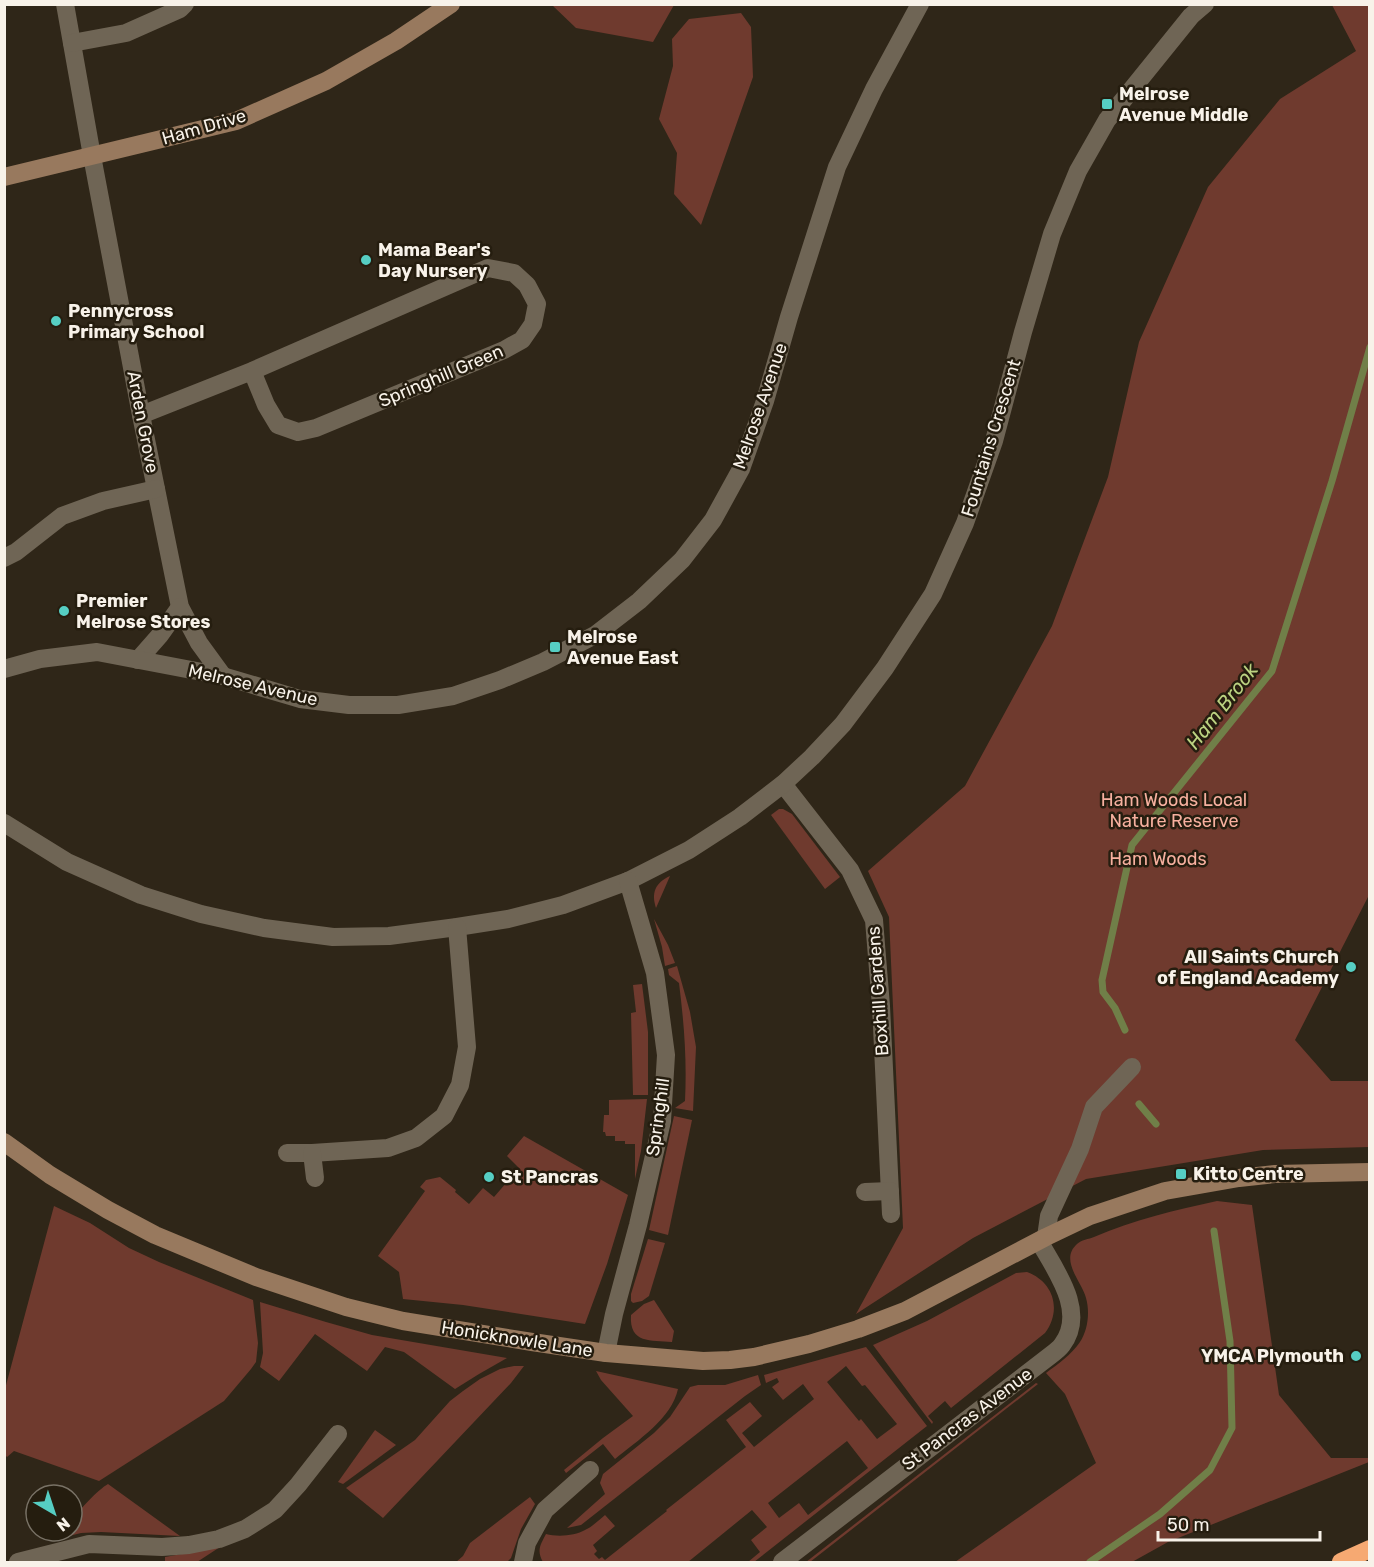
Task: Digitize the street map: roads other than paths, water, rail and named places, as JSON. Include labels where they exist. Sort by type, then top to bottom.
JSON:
[{"type":"highway","points":[[1341,1563],[1370,1549]]},
{"type":"street","name":"Arden Grove","points":[[65,4],[141,414],[180,607],[199,643],[223,676]]},
{"type":"street","points":[[72,43],[126,33],[180,9],[184,4]]},
{"type":"street","name":"Ham Drive","points":[[4,177],[236,121],[326,81],[396,40],[451,4]]},
{"type":"street","name":"Melrose Avenue","points":[[4,669],[40,659],[97,652],[223,676],[300,699],[349,705],[398,705],[453,696],[500,680],[535,666],[595,635],[639,601],[682,560],[712,520],[741,469],[765,401],[837,167],[874,89],[920,4]]},
{"type":"street","name":"Fountains Crescent","points":[[4,823],[67,862],[141,895],[201,914],[264,928],[333,937],[389,936],[457,927],[508,919],[563,905],[628,881],[689,850],[740,817],[783,784],[843,724],[885,668],[933,594],[965,523],[994,441],[1052,234],[1078,171],[1107,120],[1191,16],[1205,4]]},
{"type":"street","name":"Springhill Green","points":[[141,414],[252,371],[488,268],[514,273],[527,285],[537,304],[533,324],[522,340],[504,350],[316,428],[298,432],[278,425],[266,405],[252,371]]},
{"type":"street","points":[[4,558],[16,552],[62,516],[103,501],[156,489]]},
{"type":"street","points":[[138,660],[180,607]]},
{"type":"street","name":"Boxhill Gardens","points":[[783,784],[850,870],[874,920],[881,1006],[891,1214]]},
{"type":"street","name":"Springhill","points":[[606,1353],[662,1122],[666,1055],[655,973],[628,881]]},
{"type":"street","points":[[287,1153],[312,1154],[388,1148],[416,1138],[444,1116],[460,1085],[467,1047],[457,927]]},
{"type":"street","points":[[1043,1239],[1049,1216],[1080,1149],[1094,1107],[1132,1067]]},
{"type":"street","name":"Honicknowle Lane","points":[[4,1142],[50,1175],[108,1210],[174,1244],[256,1277],[346,1307],[403,1321],[606,1353],[703,1361],[754,1357],[858,1329],[905,1311],[1090,1216],[1165,1191],[1275,1174],[1370,1172]]},
{"type":"street","points":[[312,1154],[315,1178]]},
{"type":"street","points":[[865,1192],[890,1191]]},
{"type":"street","name":"St Pancras Avenue","points":[[782,1563],[1051,1355],[1062,1344],[1070,1330],[1072,1306],[1043,1239]]},
{"type":"street","points":[[18,1563],[89,1544],[162,1547],[189,1545],[219,1539],[245,1529],[274,1510],[298,1485],[338,1434]]},
{"type":"street","points":[[523,1563],[527,1543],[545,1510],[590,1470]]},
{"type":"waterway","name":"Ham Brook","points":[[1125,1030],[1115,1008],[1103,992],[1102,980],[1132,845],[1272,671],[1332,481],[1370,347]]},
{"type":"waterway","points":[[1139,1104],[1156,1124]]},
{"type":"waterway","name":"Ham Brook","points":[[1090,1562],[1160,1514],[1210,1470],[1232,1428],[1230,1341],[1214,1231]]},
{"type":"place","name":"Melrose Avenue Middle","points":[[1107,104]]},
{"type":"place","name":"Mama Bear's Day Nursery","points":[[366,260]]},
{"type":"place","name":"Pennycross Primary School","points":[[56,321]]},
{"type":"place","name":"Premier Melrose Stores","points":[[64,611]]},
{"type":"place","name":"Melrose Avenue East","points":[[555,647]]},
{"type":"place","name":"All Saints Church of England Academy","points":[[1351,967]]},
{"type":"place","name":"Kitto Centre","points":[[1181,1174]]},
{"type":"place","name":"St Pancras","points":[[489,1177]]},
{"type":"place","name":"YMCA Plymouth","points":[[1356,1356]]},
{"type":"park label","name":"Ham Woods Local Nature Reserve","points":[[1174,810]]},
{"type":"park label","name":"Ham Woods","points":[[1158,859]]}]
